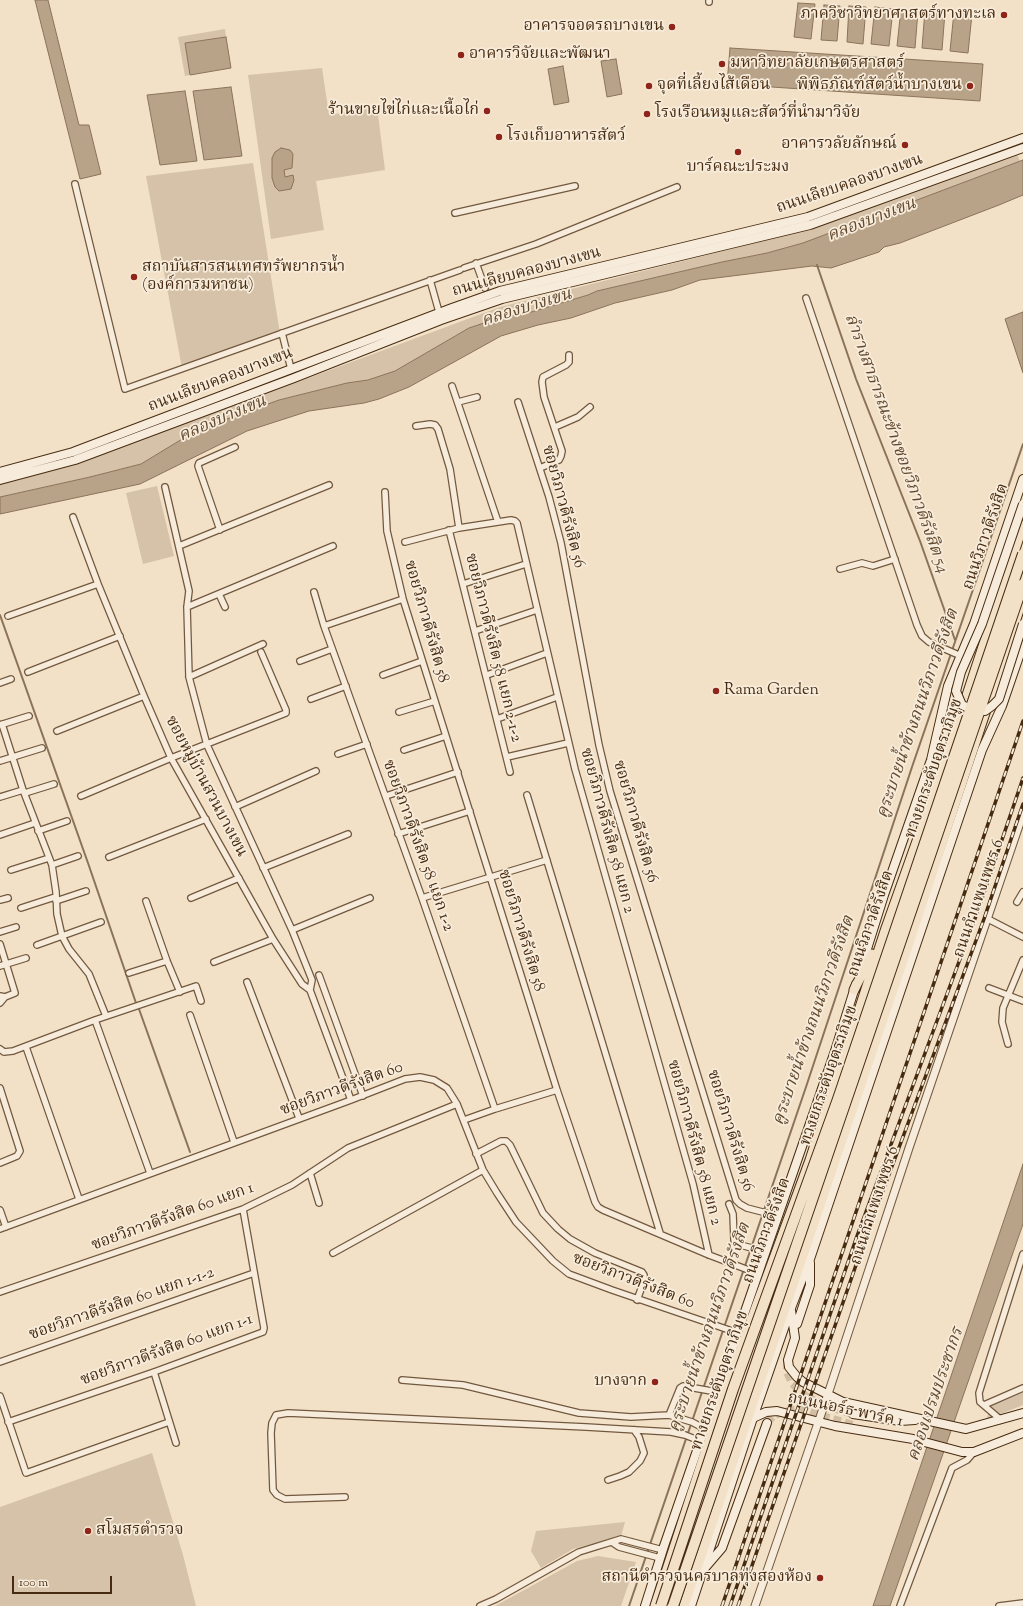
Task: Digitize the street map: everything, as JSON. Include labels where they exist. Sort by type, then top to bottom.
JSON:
[{"type":"highway","name":"ถนนวิภาวดีรังสิต","points":[[655,1606],[726,1389],[810,1160],[886,928],[944,765],[1023,525]]},
{"type":"highway","name":"ทางยกระดับอุตราภิมุข","points":[[662,1606],[733,1390],[838,1099],[1023,554]]},
{"type":"highway","name":"ทางยกระดับอุตราภิมุข","points":[[673,1606],[1023,584]]},
{"type":"highway","points":[[689,1605],[702,1558],[1023,599]]},
{"type":"highway","points":[[854,990],[886,928]]},
{"type":"highway","points":[[897,997],[911,937]]},
{"type":"main road","name":"ถนนเลียบคลองบางเขน","points":[[0,480],[439,312],[500,291],[808,217],[1023,138]]},
{"type":"main road","name":"ถนนเลียบคลองบางเขน","points":[[0,472],[75,460],[294,378],[441,320],[502,299],[810,225],[1023,148]]},
{"type":"main road","points":[[291,369],[294,378]]},
{"type":"main road","name":"ถนนวิภาวดีรังสิต","points":[[645,1606],[661,1554],[835,1051],[884,895],[931,760],[954,653],[974,624],[1023,479]]},
{"type":"main road","points":[[1023,504],[982,624],[961,672],[956,691],[962,705],[973,710],[985,711],[998,699],[1023,624]]},
{"type":"main road","points":[[689,1605],[703,1572],[753,1418],[791,1308],[810,1259],[897,997],[982,750],[1002,706],[1023,645]]},
{"type":"main road","points":[[797,1324],[810,1285],[810,1259]]},
{"type":"main road","name":"ถนนนอร์ธ พาร์ค 1","points":[[791,1308],[795,1338],[788,1360],[789,1367],[803,1382],[850,1405],[966,1429],[1021,1415]]},
{"type":"main road","name":"ถนนนอร์ธ พาร์ค 1","points":[[753,1418],[771,1410],[818,1422],[913,1439],[962,1452],[974,1452],[1023,1433]]},
{"type":"main road","points":[[853,1414],[900,1421],[920,1419]]},
{"type":"main road","points":[[703,1572],[722,1548],[767,1423]]},
{"type":"main road","points":[[853,1425],[913,1439]]},
{"type":"street","points":[[75,184],[125,389],[476,263],[536,244],[677,187]]},
{"type":"street","points":[[455,213],[575,186]]},
{"type":"street","points":[[476,263],[485,288]]},
{"type":"street","points":[[430,280],[439,312]]},
{"type":"street","points":[[806,298],[922,636],[929,642],[954,653]]},
{"type":"street","points":[[282,333],[291,369]]},
{"type":"street","points":[[540,468],[554,463],[561,456],[562,451],[544,397],[542,382],[543,377],[566,365],[569,362],[569,355]]},
{"type":"street","points":[[452,386],[498,522]]},
{"type":"street","points":[[458,402],[477,396]]},
{"type":"street","name":"ซอยวิภาวดีรังสิต 56","points":[[518,402],[540,468],[561,543],[599,745],[616,810],[736,1200],[747,1208],[778,1216]]},
{"type":"street","points":[[555,427],[578,417],[590,407]]},
{"type":"street","points":[[416,426],[430,424],[435,425],[438,429],[450,469],[459,528]]},
{"type":"street","points":[[220,530],[198,466],[200,463],[235,447]]},
{"type":"street","points":[[179,546],[329,485]]},
{"type":"street","name":"ซอยหมู่บ้านสวนบางเขน","points":[[165,487],[189,590],[187,607],[189,677],[208,744],[292,930],[312,980],[310,990],[351,1100]]},
{"type":"street","name":"ซอยวิภาวดีรังสิต 58","points":[[385,492],[387,530],[403,599],[557,1090],[592,1196],[598,1207],[709,1255],[759,1274]]},
{"type":"street","name":"ซอยหมู่บ้านสวนบางเขน","points":[[73,517],[98,584],[171,758],[273,939],[302,984],[310,990]]},
{"type":"street","name":"ซอยวิภาวดีรังสิต 58 แยก 2","points":[[405,542],[459,528],[511,520],[517,523],[568,743],[592,833],[692,1184],[709,1255]]},
{"type":"street","name":"ซอยวิภาวดีรังสิต 58 แยก 2-1-2","points":[[449,530],[487,675],[510,772]]},
{"type":"street","points":[[187,607],[333,546]]},
{"type":"street","points":[[840,569],[862,563],[872,566],[895,559]]},
{"type":"street","points":[[463,584],[526,564]]},
{"type":"street","points":[[8,616],[98,584]]},
{"type":"street","name":"ซอยวิภาวดีรังสิต 58 แยก 1-2","points":[[314,592],[332,649],[386,796],[495,1109]]},
{"type":"street","points":[[219,594],[225,607]]},
{"type":"street","points":[[324,626],[403,599]]},
{"type":"street","points":[[475,630],[537,610]]},
{"type":"street","points":[[28,672],[120,636]]},
{"type":"street","points":[[189,677],[263,644]]},
{"type":"street","points":[[300,661],[332,649]]},
{"type":"street","points":[[81,796],[171,758],[286,713],[261,652]]},
{"type":"street","points":[[487,675],[547,653]]},
{"type":"street","points":[[383,675],[422,661]]},
{"type":"street","points":[[0,683],[11,679]]},
{"type":"street","points":[[311,699],[346,686]]},
{"type":"street","points":[[57,732],[144,696]]},
{"type":"street","points":[[498,719],[557,697]]},
{"type":"street","points":[[399,712],[435,701]]},
{"type":"street","points":[[29,716],[1,725],[35,823],[52,865],[56,914],[62,936],[69,949],[89,974],[106,1016]]},
{"type":"street","points":[[404,750],[446,736]]},
{"type":"street","points":[[507,757],[568,743]]},
{"type":"street","points":[[338,754],[367,744]]},
{"type":"street","points":[[0,761],[42,748]]},
{"type":"street","points":[[235,806],[316,771]]},
{"type":"street","points":[[386,796],[458,772]]},
{"type":"street","points":[[0,797],[54,784]]},
{"type":"street","points":[[527,795],[660,1233]]},
{"type":"street","points":[[398,834],[470,811]]},
{"type":"street","name":"ถนนกำแพงเพชร 6","points":[[755,1606],[1023,814]]},
{"type":"street","points":[[109,857],[206,819]]},
{"type":"street","points":[[38,831],[67,821]]},
{"type":"street","points":[[0,835],[35,823]]},
{"type":"street","points":[[263,868],[348,834]]},
{"type":"street","points":[[52,865],[78,856]]},
{"type":"street","points":[[11,870],[49,858]]},
{"type":"street","points":[[422,898],[546,860]]},
{"type":"street","points":[[191,898],[240,878]]},
{"type":"street","points":[[21,908],[86,891]]},
{"type":"street","points":[[1017,902],[1023,892]]},
{"type":"street","points":[[0,900],[8,898]]},
{"type":"street","points":[[292,930],[370,898]]},
{"type":"street","points":[[146,901],[180,992]]},
{"type":"street","points":[[988,919],[1022,935]]},
{"type":"street","points":[[37,945],[101,922]]},
{"type":"street","points":[[0,932],[16,927]]},
{"type":"street","points":[[214,962],[273,939]]},
{"type":"street","points":[[0,944],[16,993],[2,996],[0,1003]]},
{"type":"street","points":[[0,966],[26,958]]},
{"type":"street","points":[[129,973],[167,960]]},
{"type":"street","points":[[1008,1044],[1002,1022],[1003,1008],[1023,960]]},
{"type":"street","points":[[319,975],[363,1096]]},
{"type":"street","points":[[247,982],[299,1118]]},
{"type":"street","points":[[0,1049],[4,1052],[26,1047],[106,1016],[196,986],[201,1001]]},
{"type":"street","points":[[990,988],[1023,1001]]},
{"type":"street","points":[[190,1015],[234,1142]]},
{"type":"street","points":[[95,1020],[150,1173]]},
{"type":"street","points":[[26,1047],[79,1199]]},
{"type":"street","name":"ซอยวิภาวดีรังสิต 60","points":[[3,1228],[299,1118],[363,1096],[405,1079],[420,1077],[434,1080],[447,1088],[457,1104],[483,1170],[516,1222],[553,1261],[569,1274],[637,1300],[738,1333]]},
{"type":"street","points":[[0,1088],[20,1151],[17,1156],[0,1162]]},
{"type":"street","points":[[464,1120],[557,1090]]},
{"type":"street","name":"ซอยวิภาวดีรังสิต 60 แยก 1","points":[[0,1292],[242,1209],[292,1185],[348,1148],[457,1104]]},
{"type":"street","points":[[476,1154],[501,1140],[506,1141],[510,1145],[544,1213],[558,1229],[570,1239],[595,1253],[642,1272],[644,1281],[637,1300]]},
{"type":"street","points":[[333,1253],[483,1170]]},
{"type":"street","points":[[310,1173],[319,1203]]},
{"type":"street","points":[[729,1204],[733,1214],[734,1240],[737,1244],[766,1252]]},
{"type":"street","name":"ซอยวิภาวดีรังสิต 60 แยก 1-1","points":[[8,1422],[154,1372],[263,1332],[264,1328],[242,1209]]},
{"type":"street","points":[[0,1210],[3,1228]]},
{"type":"street","points":[[1002,1420],[980,1402],[979,1393],[1023,1254]]},
{"type":"street","name":"ซอยวิภาวดีรังสิต 60 แยก 1-1-2","points":[[0,1362],[254,1273]]},
{"type":"street","points":[[154,1372],[176,1443]]},
{"type":"street","points":[[402,1380],[463,1385],[579,1413],[631,1417],[669,1415],[687,1420],[705,1429]]},
{"type":"street","points":[[669,1415],[680,1388],[685,1386],[717,1392]]},
{"type":"street","points":[[984,1405],[1023,1388]]},
{"type":"street","points":[[0,1396],[26,1473],[169,1422]]},
{"type":"street","points":[[345,1497],[285,1499],[277,1495],[273,1490],[271,1433],[272,1423],[276,1415],[288,1413],[634,1430],[682,1434],[700,1441]]},
{"type":"street","points":[[608,1480],[629,1472],[640,1461],[644,1453],[640,1437],[634,1430]]},
{"type":"street","points":[[900,1606],[952,1468],[967,1460],[974,1452]]},
{"type":"street","points":[[480,1606],[496,1600],[579,1552],[613,1543],[621,1539],[653,1548],[661,1554]]},
{"type":"street","points":[[613,1543],[619,1547],[651,1555],[661,1554]]},
{"type":"street","points":[[999,1606],[1023,1603]]},
{"type":"shaded area","points":[[225,29],[226,37],[186,43],[190,75],[185,76],[178,37]]},
{"type":"shaded area","points":[[322,68],[329,115],[377,107],[385,170],[316,181],[324,230],[271,239],[248,75]]},
{"type":"shaded area","points":[[1016,152],[1020,161],[803,243],[767,253],[597,291],[528,313],[502,317],[469,328],[395,371],[368,380],[347,383],[279,400],[197,430],[141,464],[0,497],[0,483],[76,464],[500,307],[763,241],[826,222]]},
{"type":"shaded area","points":[[253,163],[280,334],[182,368],[146,176]]},
{"type":"shaded area","points":[[157,486],[174,556],[143,564],[126,493]]},
{"type":"shaded area","points":[[1023,1390],[1023,1405],[986,1420],[992,1404]]},
{"type":"shaded area","name":"สโมสรตำรวจ","points":[[152,1453],[183,1555],[196,1606],[0,1606],[0,1507]]},
{"type":"shaded area","points":[[625,1522],[621,1536],[573,1549],[541,1568],[531,1551],[536,1531]]},
{"type":"shaded area","points":[[598,1556],[636,1562],[621,1606],[495,1606],[577,1561]]},
{"type":"water","points":[[35,0],[48,0],[79,125],[89,125],[101,174],[80,179]]},
{"type":"water","points":[[798,3],[815,4],[811,39],[794,37]]},
{"type":"water","points":[[824,5],[840,6],[837,41],[821,40]]},
{"type":"water","points":[[849,6],[866,7],[863,44],[847,42]]},
{"type":"water","points":[[875,7],[893,9],[889,46],[871,44]]},
{"type":"water","points":[[901,9],[918,11],[915,48],[897,46]]},
{"type":"water","points":[[925,10],[945,12],[942,50],[922,48]]},
{"type":"water","points":[[954,12],[972,14],[968,53],[950,51]]},
{"type":"water","points":[[226,37],[231,68],[190,75],[185,43]]},
{"type":"water","points":[[730,48],[983,64],[980,101],[727,84]]},
{"type":"water","points":[[616,59],[622,94],[607,97],[601,61]]},
{"type":"water","points":[[563,66],[569,102],[554,105],[548,69]]},
{"type":"water","points":[[231,87],[242,156],[204,160],[193,91]]},
{"type":"water","points":[[185,91],[197,161],[160,165],[147,95]]},
{"type":"water","points":[[281,148],[290,150],[293,154],[292,168],[284,170],[285,177],[293,175],[294,180],[291,189],[279,191],[275,187],[272,178],[272,158],[275,152]]},
{"type":"water","name":"คลองบางเขน","points":[[1023,160],[1023,195],[900,243],[884,247],[879,252],[831,268],[812,266],[700,280],[672,290],[615,303],[571,318],[538,325],[501,336],[409,387],[379,399],[364,403],[309,411],[247,431],[140,484],[0,514],[0,497],[141,464],[197,430],[279,400],[347,383],[368,380],[395,371],[469,328],[502,317],[528,313],[597,291],[767,253],[803,243]]},
{"type":"water","points":[[1023,312],[1023,373],[1005,319]]},
{"type":"water","points":[[1023,1164],[1023,1224],[890,1606],[873,1606]]},
{"type":"waterway","name":"ลำรางสาธารณะข้างซอยวิภาวดีรังสิต 54","points":[[817,265],[856,379],[920,541],[955,640]]},
{"type":"waterway","name":"คูระบายน้ำข้างถนนวิภาวดีรังสิต","points":[[629,1606],[806,1087],[912,767],[1023,444]]},
{"type":"waterway","points":[[0,615],[136,1003]]},
{"type":"waterway","points":[[139,1009],[190,1152]]},
{"type":"tunnel","points":[[787,1361],[787,1372],[792,1383],[802,1393],[807,1397],[829,1407],[853,1414]]},
{"type":"tunnel","points":[[767,1423],[773,1416],[782,1412],[799,1409],[853,1425]]},
{"type":"railway","points":[[722,1606],[1023,721]]},
{"type":"railway","points":[[730,1606],[857,1236],[976,916],[1023,778]]},
{"type":"railway","points":[[738,1606],[865,1239],[984,919],[1023,804]]},
{"type":"place","name":"ภาควิชาวิทยาศาสตร์ทางทะเล","points":[[1004,15]]},
{"type":"place","name":"อาคารจอดรถบางเขน","points":[[672,27]]},
{"type":"place","name":"อาคารวิจัยและพัฒนา","points":[[461,55]]},
{"type":"place","name":"มหาวิทยาลัยเกษตรศาสตร์","points":[[722,64]]},
{"type":"place","name":"จุดที่เลี้ยงไส้เดือน","points":[[649,86]]},
{"type":"place","name":"พิพิธภัณฑ์สัตว์น้ำบางเขน","points":[[970,86]]},
{"type":"place","name":"ร้านขายไข่ไก่และเนื้อไก่","points":[[487,111]]},
{"type":"place","name":"โรงเรือนหมูและสัตว์ที่นำมาวิจัย","points":[[647,114]]},
{"type":"place","name":"โรงเก็บอาหารสัตว์","points":[[499,137]]},
{"type":"place","name":"อาคารวลัยลักษณ์","points":[[905,145]]},
{"type":"place","name":"บาร์คณะประมง","points":[[738,152]]},
{"type":"place","name":"สถาบันสารสนเทศทรัพยากรน้ำ (องค์การมหาชน)","points":[[134,277]]},
{"type":"place","name":"Rama Garden","points":[[716,691]]},
{"type":"place","name":"บางจาก","points":[[655,1382]]},
{"type":"place","name":"สโมสรตำรวจ","points":[[88,1531]]},
{"type":"place","name":"สถานีตำรวจนครบาลทุ่งสองห้อง","points":[[820,1578]]},
{"type":"water label","name":"คลองเปรมประชากร","points":[[937,1395]]}]
